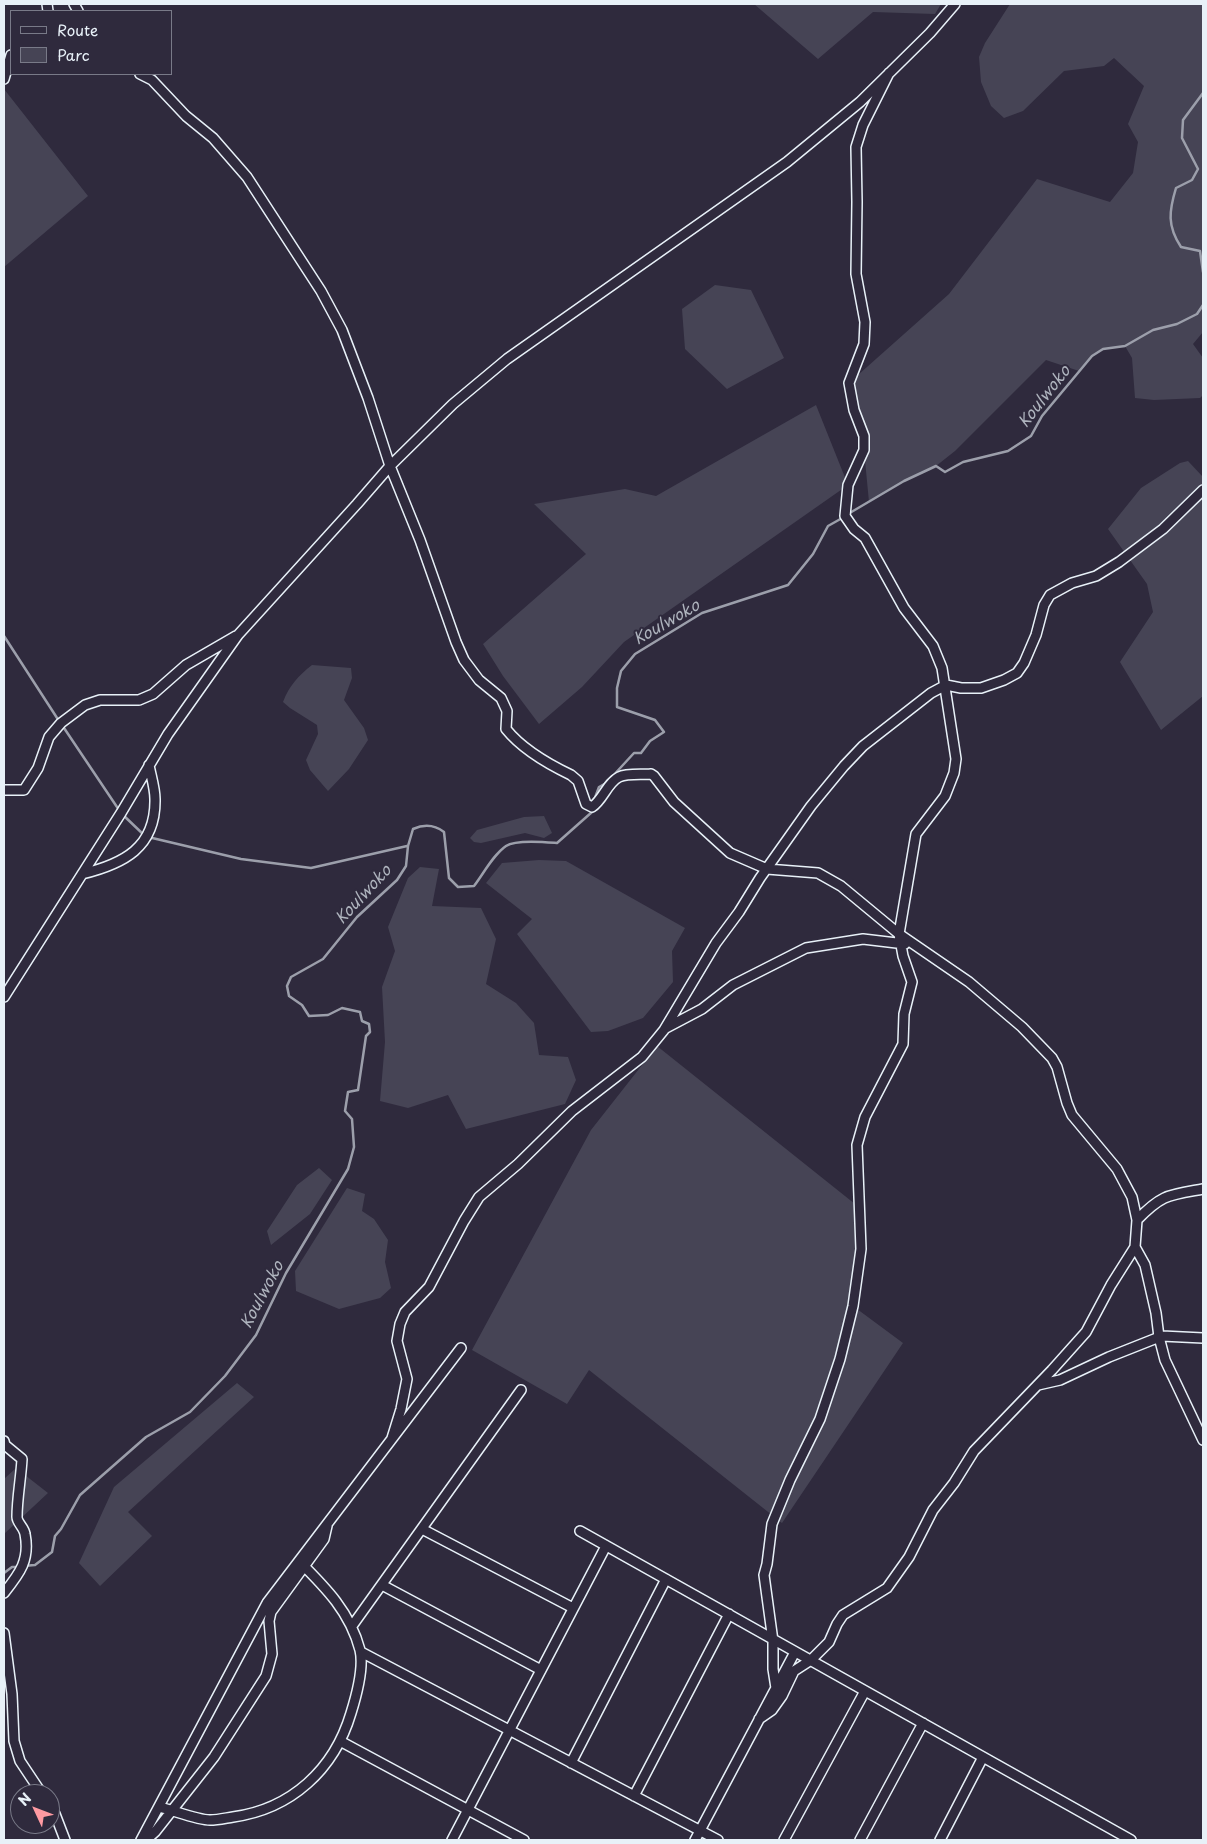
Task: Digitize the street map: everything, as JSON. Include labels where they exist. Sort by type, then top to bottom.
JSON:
[{"type":"street","points":[[4,997],[168,734],[238,635],[390,466],[453,404],[507,359],[787,162],[860,102],[930,33],[955,4]]},
{"type":"street","points":[[4,79],[10,58]]},
{"type":"street","points":[[772,1710],[776,1688],[773,1669],[773,1639],[764,1575],[772,1524],[790,1480],[820,1419],[840,1359],[853,1306],[861,1249],[857,1145],[865,1117],[903,1044],[904,1014],[912,982],[899,934],[916,834],[945,796],[954,773],[956,760],[946,685],[942,668],[933,646],[904,608],[866,538],[854,529],[846,516],[848,485],[864,450],[864,436],[854,410],[849,383],[864,344],[865,322],[856,274],[856,147],[863,125],[889,73]]},
{"type":"street","points":[[142,75],[152,80],[186,116],[213,138],[247,177],[321,291],[342,330],[368,398],[390,466],[420,540],[456,642],[464,660],[480,680],[501,698],[507,711],[506,729],[512,736],[523,746],[578,781],[586,804],[592,807],[598,803],[620,776],[651,774],[674,802],[730,853],[767,869],[818,872],[840,886],[899,934],[969,982],[1022,1027],[1052,1058],[1057,1067],[1072,1115],[1117,1169],[1132,1197],[1137,1220],[1135,1247],[1111,1285],[1086,1332],[974,1452],[954,1483],[932,1510],[909,1557],[887,1588],[844,1616],[829,1642],[811,1660],[794,1672],[782,1696],[772,1710],[759,1719]]},
{"type":"street","points":[[392,1438],[401,1409],[407,1379],[397,1341],[400,1324],[406,1312],[429,1287],[479,1197],[518,1164],[572,1111],[642,1057],[664,1030],[716,943],[811,806],[863,746],[931,693],[946,685],[961,688],[981,688],[1017,673],[1024,663],[1036,634],[1044,605],[1050,595],[1072,583],[1096,576],[1119,562],[1164,529],[1203,490]]},
{"type":"street","points":[[4,790],[24,790],[38,768],[49,737],[60,723],[85,705],[100,700],[139,700],[152,694],[186,665],[238,635]]},
{"type":"street","points":[[82,874],[104,868],[122,860],[136,850],[146,837],[153,822],[155,798],[149,765]]},
{"type":"street","points":[[664,1030],[702,1009],[733,985],[806,948],[863,939],[915,945]]},
{"type":"street","points":[[1137,1220],[1158,1200],[1168,1195],[1203,1189]]},
{"type":"street","points":[[1135,1247],[1144,1265],[1156,1313],[1159,1337],[1166,1360],[1203,1440]]},
{"type":"street","points":[[1037,1385],[1060,1380],[1109,1357],[1159,1337],[1203,1338]]},
{"type":"street","points":[[146,1840],[155,1832],[214,1757],[266,1676],[272,1654],[269,1620],[271,1612],[328,1524],[461,1348]]},
{"type":"street","points":[[352,1626],[522,1390]]},
{"type":"street","points":[[4,1441],[5,1445],[22,1459],[17,1520],[25,1531],[25,1559],[20,1573],[4,1592]]},
{"type":"street","points":[[422,1529],[573,1608]]},
{"type":"street","points":[[580,1531],[982,1757],[1116,1837],[1131,1840]]},
{"type":"street","points":[[452,1840],[606,1546]]},
{"type":"street","points":[[159,1807],[210,1820],[253,1814],[282,1803],[306,1785],[333,1755],[347,1726],[358,1689],[361,1652],[350,1620],[328,1590],[302,1564]]},
{"type":"street","points":[[141,1840],[267,1603],[302,1564]]},
{"type":"street","points":[[571,1763],[666,1580]]},
{"type":"street","points":[[382,1585],[541,1670]]},
{"type":"street","points":[[634,1796],[729,1614]]},
{"type":"street","points":[[4,1633],[12,1694],[14,1741],[20,1761],[35,1784]]},
{"type":"street","points":[[361,1652],[718,1840]]},
{"type":"street","points":[[695,1840],[795,1652]]},
{"type":"street","points":[[784,1840],[865,1691]]},
{"type":"street","points":[[860,1840],[923,1724]]},
{"type":"street","points":[[340,1741],[524,1840]]},
{"type":"street","points":[[940,1840],[982,1757]]},
{"type":"street","points":[[60,1827],[65,1840]]},
{"type":"green space","points":[[754,4],[941,4],[935,14],[873,12],[818,59]]},
{"type":"green space","points":[[1010,4],[1203,4],[1203,332],[1193,344],[1203,358],[1203,395],[1200,398],[1154,400],[1135,398],[1132,358],[1125,346],[1109,348],[1099,352],[1079,371],[1046,360],[955,451],[936,466],[904,481],[869,502],[864,450],[849,383],[949,294],[1037,179],[1110,202],[1133,173],[1138,142],[1128,124],[1144,86],[1114,58],[1104,66],[1064,71],[1023,111],[1004,118],[991,106],[981,82],[979,57],[985,43]]},
{"type":"green space","points":[[4,89],[88,196],[4,267]]},
{"type":"green space","points":[[715,285],[751,290],[784,358],[727,389],[685,349],[682,309]]},
{"type":"green space","points":[[816,405],[848,485],[624,642],[582,687],[539,724],[503,676],[483,644],[586,554],[534,504],[625,489],[656,496]]},
{"type":"green space","points":[[1188,461],[1203,477],[1203,696],[1161,730],[1120,662],[1153,612],[1147,584],[1108,529],[1141,488],[1180,463]]},
{"type":"green space","points":[[312,665],[351,668],[352,678],[344,700],[364,728],[368,740],[349,769],[328,791],[310,770],[306,760],[318,734],[317,725],[283,702],[294,682]]},
{"type":"green space","points":[[544,816],[552,833],[544,838],[525,833],[481,843],[474,842],[470,838],[477,830],[524,817]]},
{"type":"green space","points":[[539,860],[566,861],[685,928],[672,951],[673,982],[643,1018],[608,1031],[591,1032],[517,934],[532,919],[486,883],[502,863]]},
{"type":"green space","points":[[420,867],[439,869],[432,906],[481,908],[496,939],[486,984],[516,1003],[534,1023],[539,1055],[568,1057],[576,1080],[565,1104],[466,1129],[448,1095],[408,1108],[380,1101],[385,1042],[382,987],[395,951],[388,927],[408,878]]},
{"type":"green space","points":[[657,1046],[860,1208],[853,1306],[903,1343],[782,1523],[589,1370],[567,1404],[472,1350],[591,1130]]},
{"type":"green space","points":[[319,1168],[332,1180],[310,1214],[271,1245],[267,1231],[297,1185]]},
{"type":"green space","points":[[347,1188],[365,1194],[362,1211],[374,1219],[388,1240],[385,1262],[391,1288],[380,1298],[339,1309],[296,1291],[295,1271]]},
{"type":"green space","points":[[237,1383],[254,1397],[128,1512],[152,1536],[100,1586],[79,1563],[114,1487]]},
{"type":"green space","points":[[16,1468],[48,1493],[4,1534],[4,1479]]},
{"type":"waterway","name":"Koulwoko","points":[[1203,93],[1183,120],[1182,138],[1198,169],[1192,180],[1176,188],[1171,211],[1171,225],[1176,239],[1181,247],[1200,251],[1203,272]]},
{"type":"waterway","name":"Koulwoko","points":[[848,514],[904,481],[936,466],[945,472],[963,462],[1008,451],[1031,436],[1042,416],[1092,356],[1103,349],[1125,346],[1153,330],[1177,324],[1197,314],[1203,305]]},
{"type":"waterway","name":"Koulwoko","points":[[611,778],[634,753],[641,753],[650,741],[664,732],[655,720],[617,707],[617,688],[621,671],[635,654],[702,613],[788,585],[813,554],[828,526],[844,517]]},
{"type":"waterway","points":[[4,636],[59,721]]},
{"type":"waterway","points":[[62,725],[119,810]]},
{"type":"waterway","name":"Koulwoko","points":[[593,803],[599,787],[608,782]]},
{"type":"waterway","name":"Koulwoko","points":[[23,1566],[35,1565],[52,1552],[55,1536],[80,1495],[146,1437],[190,1412],[225,1376],[256,1335],[286,1273],[348,1169],[354,1147],[352,1119],[345,1111],[348,1092],[358,1090],[366,1036],[370,1032],[369,1024],[362,1021],[360,1012],[342,1008],[328,1015],[309,1016],[302,1005],[289,996],[287,986],[291,977],[323,959],[357,917],[397,880],[406,866],[408,846],[413,829],[429,826],[444,832],[449,878],[458,887],[474,886],[493,859],[506,846],[516,842],[557,843],[592,812],[592,808]]},
{"type":"waterway","points":[[122,814],[144,835]]},
{"type":"waterway","points":[[148,837],[241,859],[311,868],[407,846]]},
{"type":"waterway","name":"Koulwoko","points":[[4,1573],[12,1567],[18,1567]]}]
